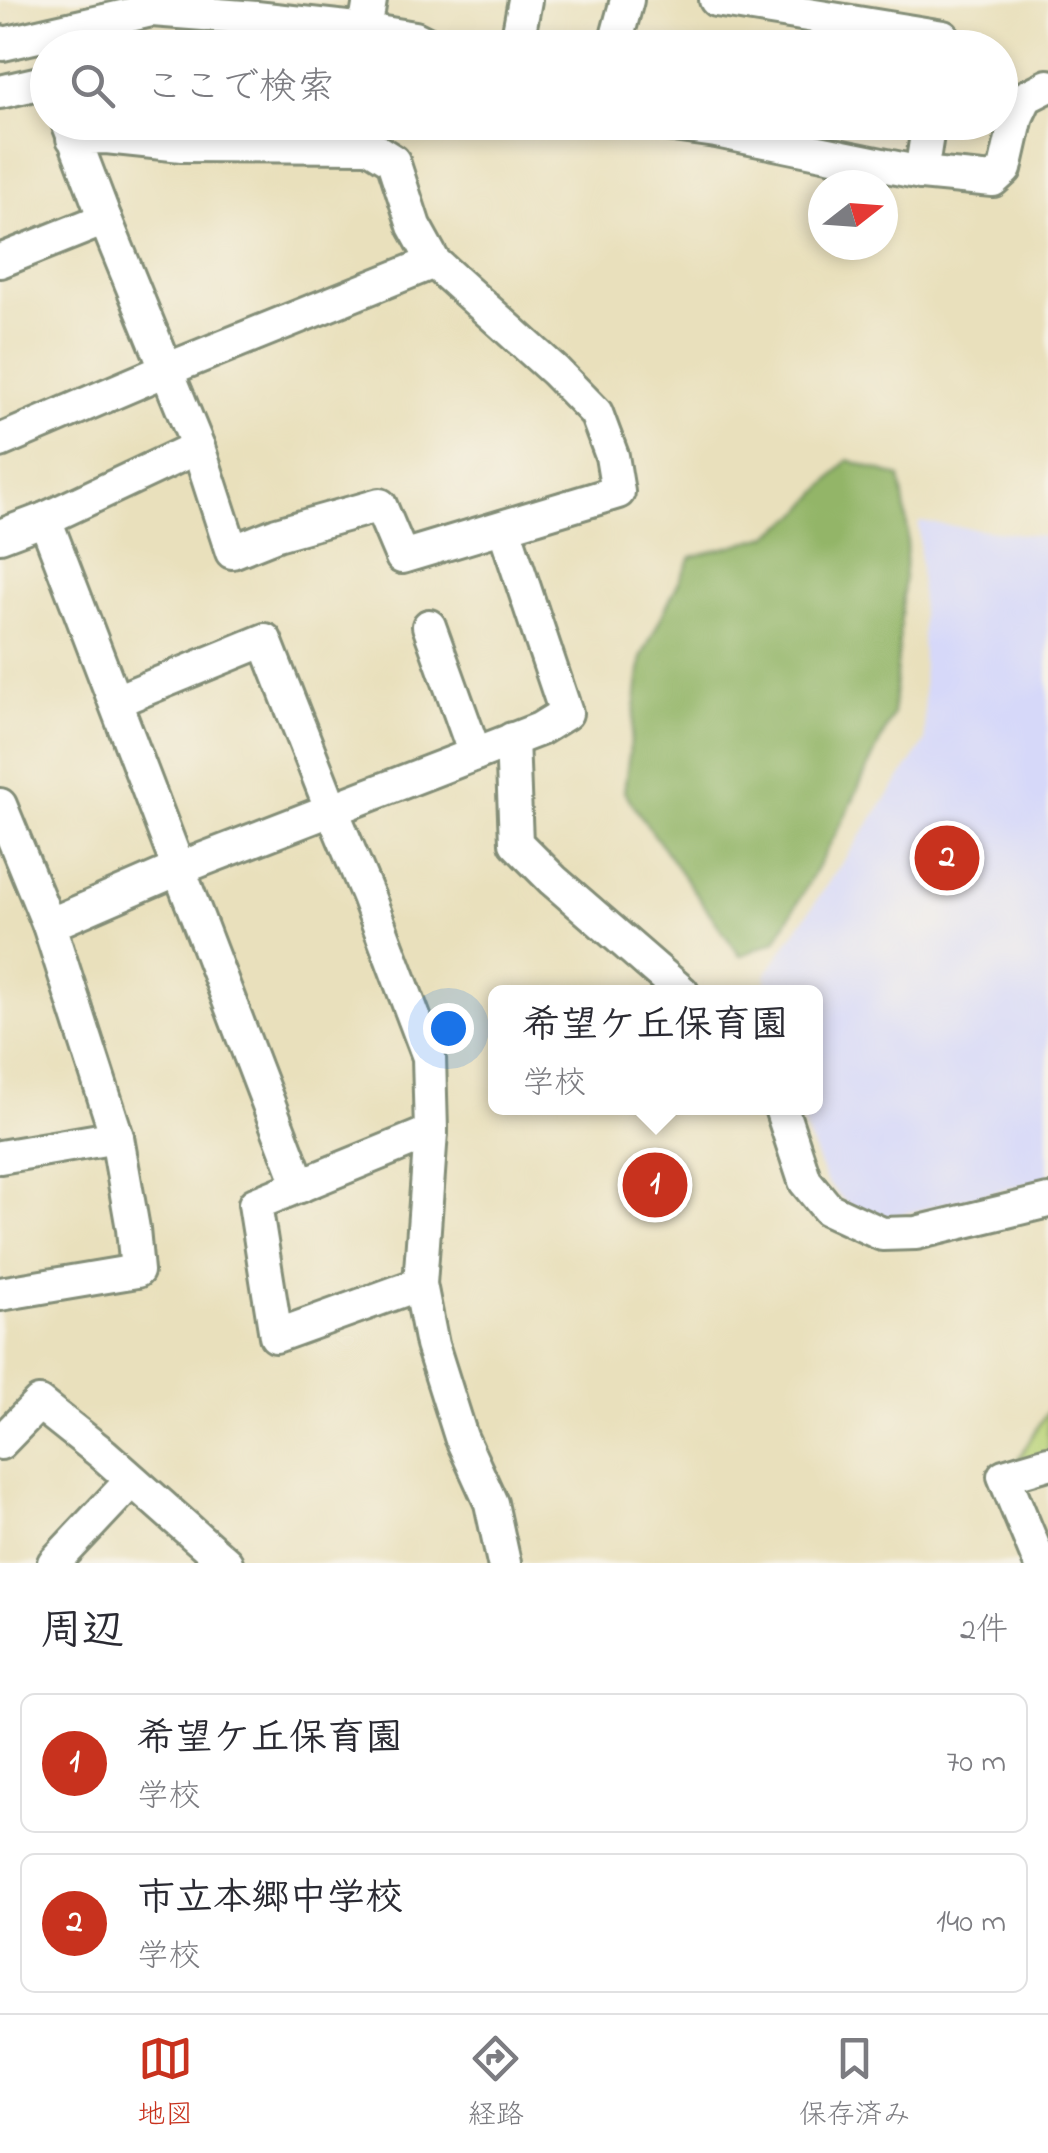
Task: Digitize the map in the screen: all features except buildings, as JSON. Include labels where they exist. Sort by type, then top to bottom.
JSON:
[{"type":"street","points":[[519,30],[525,0]]},
{"type":"street","points":[[619,30],[627,0]]},
{"type":"street","points":[[716,0],[900,30]]},
{"type":"street","points":[[68,30],[152,10],[256,18],[368,15],[399,30]]},
{"type":"street","points":[[1,46],[30,39]]},
{"type":"street","points":[[0,92],[30,85]]},
{"type":"street","points":[[1018,112],[1026,97],[1048,86]]},
{"type":"street","points":[[74,140],[198,447],[232,552],[380,504],[402,557],[618,492],[612,456],[596,414],[434,262],[414,226],[393,162],[369,146],[182,145],[128,140]]},
{"type":"street","points":[[757,140],[921,172],[993,180],[1005,168],[1011,140]]},
{"type":"street","points":[[921,172],[926,140]]},
{"type":"street","points":[[0,262],[105,219]]},
{"type":"street","points":[[0,441],[434,262]]},
{"type":"street","points":[[0,536],[198,447]]},
{"type":"street","points":[[44,519],[300,1186]]},
{"type":"street","points":[[48,926],[331,808],[540,730],[566,713],[504,528]]},
{"type":"street","points":[[429,626],[475,754]]},
{"type":"street","points":[[116,701],[265,640],[429,1057],[432,1132],[420,1284],[432,1344],[461,1437],[492,1503],[504,1563]]},
{"type":"street","points":[[512,739],[516,843],[674,985]]},
{"type":"street","points":[[0,805],[48,926],[117,1137],[137,1271],[0,1294]]},
{"type":"street","points":[[784,1115],[806,1181],[828,1210],[882,1234],[916,1233],[1048,1201]]},
{"type":"street","points":[[420,1284],[276,1336],[255,1204],[432,1132]]},
{"type":"street","points":[[0,1157],[117,1137]]},
{"type":"street","points":[[0,1443],[39,1403],[103,1454],[221,1561]]},
{"type":"street","points":[[1040,1563],[1004,1476],[1048,1463]]},
{"type":"street","points":[[54,1563],[132,1481]]},
{"type":"shaded area","points":[[919,522],[1048,537],[1048,1179],[886,1218],[848,1205],[826,1181],[800,1115],[823,1115],[823,985],[766,985],[767,973],[925,742]]},
{"type":"green space","points":[[848,460],[900,477],[908,532],[893,714],[843,821],[776,941],[740,956],[624,792],[642,656],[691,557],[768,536],[799,514]]},
{"type":"green space","points":[[1048,1410],[1048,1462],[1012,1470]]},
{"type":"place","name":"市立本郷中学校","points":[[947,858]]},
{"type":"place","name":"希望ケ丘保育園","points":[[655,1185]]}]
